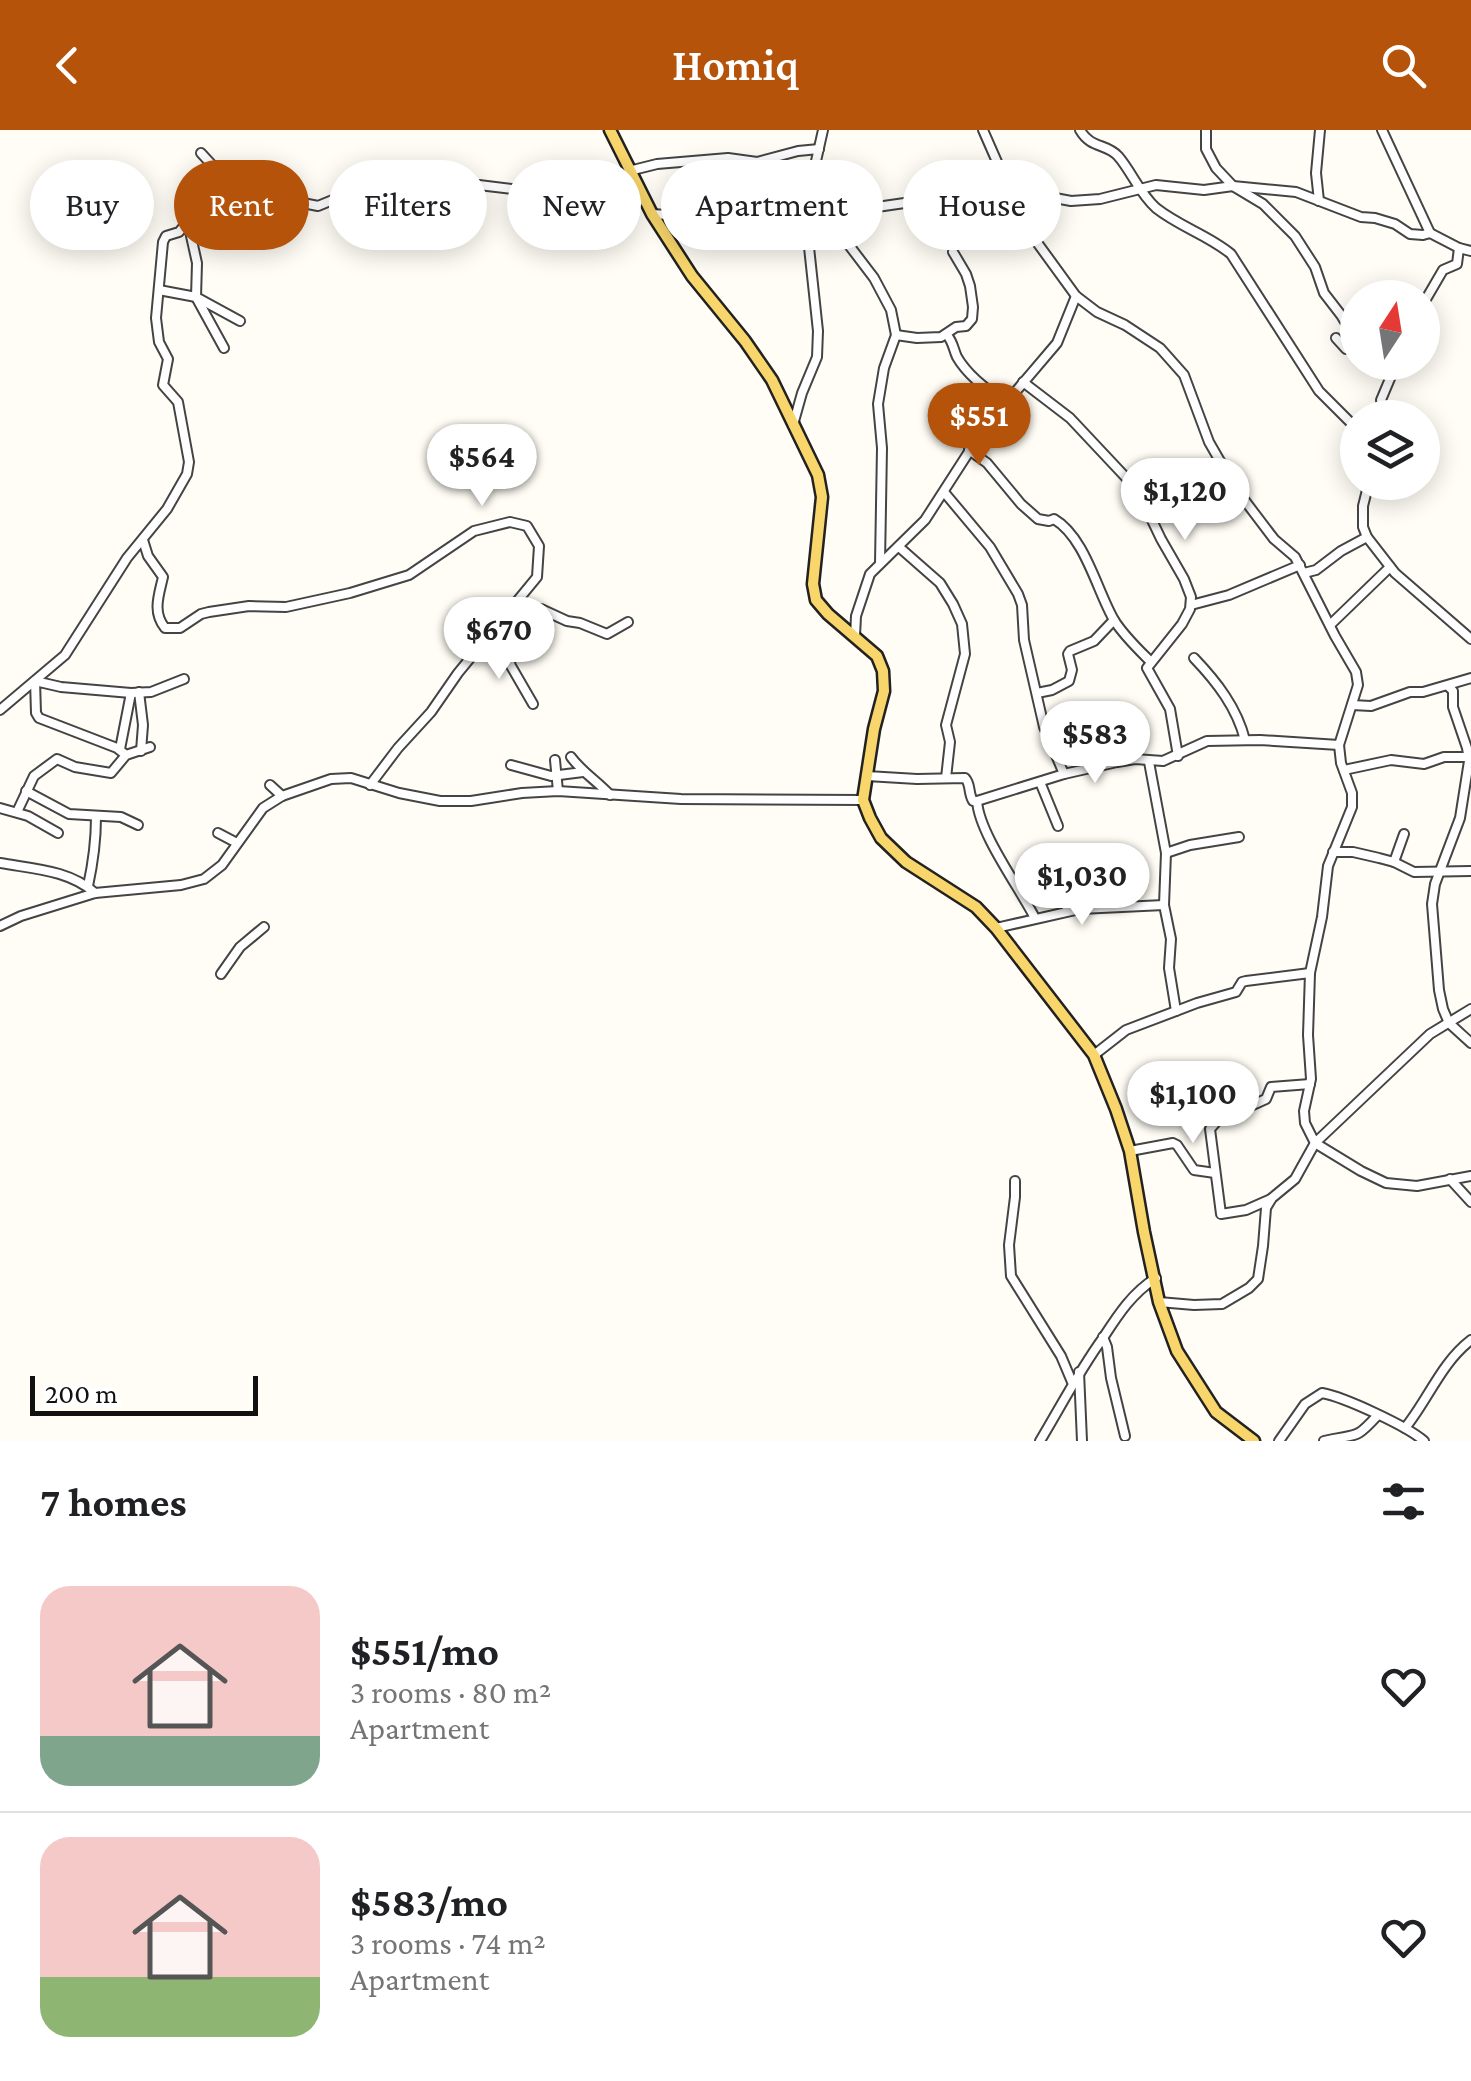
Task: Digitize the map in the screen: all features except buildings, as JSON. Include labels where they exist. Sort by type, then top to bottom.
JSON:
[{"type":"main road","points":[[610,130],[625,160]]},
{"type":"main road","points":[[641,192],[692,276],[772,380],[818,475],[822,496],[813,584],[816,600],[877,656],[884,671],[884,691],[863,800],[880,838],[906,862],[976,908],[996,928],[1094,1055],[1130,1152],[1159,1302],[1177,1351],[1216,1412],[1254,1441]]},
{"type":"street","points":[[817,160],[822,130]]},
{"type":"street","points":[[983,130],[996,160]]},
{"type":"street","points":[[1080,130],[1093,145],[1113,151],[1156,208],[1231,254],[1319,391],[1340,412]]},
{"type":"street","points":[[1206,130],[1210,159],[1232,186],[1263,204],[1295,236],[1315,266],[1324,293],[1357,342],[1346,349],[1336,338]]},
{"type":"street","points":[[1320,130],[1316,173],[1320,201]]},
{"type":"street","points":[[1382,130],[1430,233],[1471,250]]},
{"type":"street","points":[[641,168],[728,158],[757,162],[798,150],[819,149]]},
{"type":"street","points":[[201,153],[212,165],[312,205],[326,204],[374,186],[479,185],[617,202],[645,200]]},
{"type":"street","points":[[1061,199],[1100,198],[1156,184],[1204,190],[1232,186],[1296,192],[1361,217],[1394,224],[1410,234],[1430,233]]},
{"type":"street","points":[[652,214],[661,215]]},
{"type":"street","points":[[0,710],[65,655],[127,558],[167,509],[189,468],[178,402],[163,385],[168,359],[157,332],[161,255],[166,236],[180,232],[184,226],[188,227],[194,244],[196,297],[224,348]]},
{"type":"street","points":[[1437,280],[1443,270],[1457,264],[1459,248]]},
{"type":"street","points":[[793,424],[817,357],[810,250]]},
{"type":"street","points":[[852,250],[885,297],[896,335],[884,368],[878,404],[882,448],[880,563]]},
{"type":"street","points":[[1043,250],[1076,296],[1097,312],[1144,336],[1172,359],[1184,375],[1209,442],[1236,489],[1302,569],[1358,675],[1339,746],[1352,792],[1352,807],[1328,866],[1310,973],[1310,1084],[1305,1123],[1315,1143],[1386,1183],[1417,1186],[1471,1176]]},
{"type":"street","points":[[896,335],[917,338],[947,334],[969,324],[973,307],[966,274],[952,252]]},
{"type":"street","points":[[159,290],[196,297],[240,321]]},
{"type":"street","points":[[855,636],[856,616],[870,574],[925,520],[983,430],[1057,343],[1076,296]]},
{"type":"street","points":[[947,334],[960,361],[981,385],[1006,403]]},
{"type":"street","points":[[1023,382],[1070,418],[1132,484],[1184,579],[1191,605],[1148,671],[1173,718],[1178,756]]},
{"type":"street","points":[[969,450],[987,463],[1038,519],[1054,519],[1062,524],[1080,549],[1114,620],[1151,662]]},
{"type":"street","points":[[944,492],[990,547],[1018,594],[1044,727],[1064,774]]},
{"type":"street","points":[[1365,500],[1363,526],[1367,537],[1390,566],[1471,639]]},
{"type":"street","points":[[143,540],[148,556],[163,576],[156,613],[165,628],[180,628],[209,612],[249,606],[286,607],[350,593],[409,575],[474,531],[521,522],[527,526],[539,546],[537,576],[370,784]]},
{"type":"street","points":[[1191,605],[1302,569],[1316,570],[1367,537]]},
{"type":"street","points":[[899,547],[940,583],[962,624],[964,654],[946,725],[950,742],[946,778]]},
{"type":"street","points":[[1330,625],[1390,566]]},
{"type":"street","points":[[510,610],[540,609],[608,634],[628,622]]},
{"type":"street","points":[[1037,693],[1069,681],[1070,651],[1094,641],[1114,620]]},
{"type":"street","points":[[486,640],[508,654],[510,666],[532,704]]},
{"type":"street","points":[[1194,658],[1227,699],[1245,740]]},
{"type":"street","points":[[36,681],[61,687],[152,692],[184,678]]},
{"type":"street","points":[[1352,706],[1371,706],[1471,678]]},
{"type":"street","points":[[36,681],[39,718],[123,752],[146,749],[135,692]]},
{"type":"street","points":[[1448,686],[1454,691],[1453,707],[1469,754],[1460,818],[1432,904],[1442,1009],[1448,1023],[1471,1043]]},
{"type":"street","points":[[16,812],[34,776],[57,759],[74,767],[111,773],[123,752],[135,692]]},
{"type":"street","points":[[867,776],[965,778],[971,798],[978,801],[1064,774],[1135,759],[1163,761],[1207,741],[1339,746]]},
{"type":"street","points":[[1344,770],[1392,760],[1424,764],[1469,754]]},
{"type":"street","points":[[570,757],[610,795]]},
{"type":"street","points":[[556,760],[558,791]]},
{"type":"street","points":[[1150,762],[1166,854],[1164,905],[1171,938],[1169,968],[1176,1011]]},
{"type":"street","points":[[511,765],[550,776],[582,772]]},
{"type":"street","points":[[0,926],[92,890],[181,885],[204,879],[222,864],[263,808],[282,796],[332,779],[350,778],[440,801],[558,791],[681,798],[863,800]]},
{"type":"street","points":[[1040,782],[1058,826]]},
{"type":"street","points":[[270,786],[282,796]]},
{"type":"street","points":[[26,791],[69,814],[122,818],[138,824]]},
{"type":"street","points":[[978,801],[978,811],[992,844],[1035,918]]},
{"type":"street","points":[[0,808],[28,816],[58,832]]},
{"type":"street","points":[[92,890],[96,817]]},
{"type":"street","points":[[218,833],[237,843]]},
{"type":"street","points":[[1394,862],[1404,834]]},
{"type":"street","points":[[1166,854],[1190,844],[1239,837]]},
{"type":"street","points":[[1333,852],[1353,852],[1394,862],[1414,872],[1471,872]]},
{"type":"street","points":[[0,863],[64,874],[92,890]]},
{"type":"street","points":[[1066,866],[1067,912]]},
{"type":"street","points":[[996,928],[1067,912],[1164,905]]},
{"type":"street","points":[[222,974],[240,947],[264,927]]},
{"type":"street","points":[[1094,1055],[1126,1030],[1197,1002],[1236,992],[1242,982],[1310,973]]},
{"type":"street","points":[[1310,1084],[1272,1088],[1266,1099],[1213,1124],[1210,1129],[1221,1214],[1246,1210],[1272,1198],[1295,1180],[1315,1143],[1430,1034],[1471,1008]]},
{"type":"street","points":[[1130,1152],[1173,1143],[1194,1170],[1215,1173]]},
{"type":"street","points":[[1450,1178],[1471,1202]]},
{"type":"street","points":[[1014,1181],[1011,1276],[1062,1356],[1072,1382]]},
{"type":"street","points":[[1159,1302],[1222,1304],[1249,1288],[1258,1279],[1266,1208],[1272,1198]]},
{"type":"street","points":[[1040,1441],[1078,1372],[1135,1293],[1156,1278]]},
{"type":"street","points":[[1103,1337],[1125,1436]]},
{"type":"street","points":[[1405,1428],[1437,1378],[1471,1340]]},
{"type":"street","points":[[1078,1372],[1082,1441]]},
{"type":"street","points":[[1279,1441],[1305,1404],[1322,1393],[1337,1396],[1405,1428],[1424,1441]]},
{"type":"street","points":[[1324,1441],[1366,1435],[1378,1416]]}]
